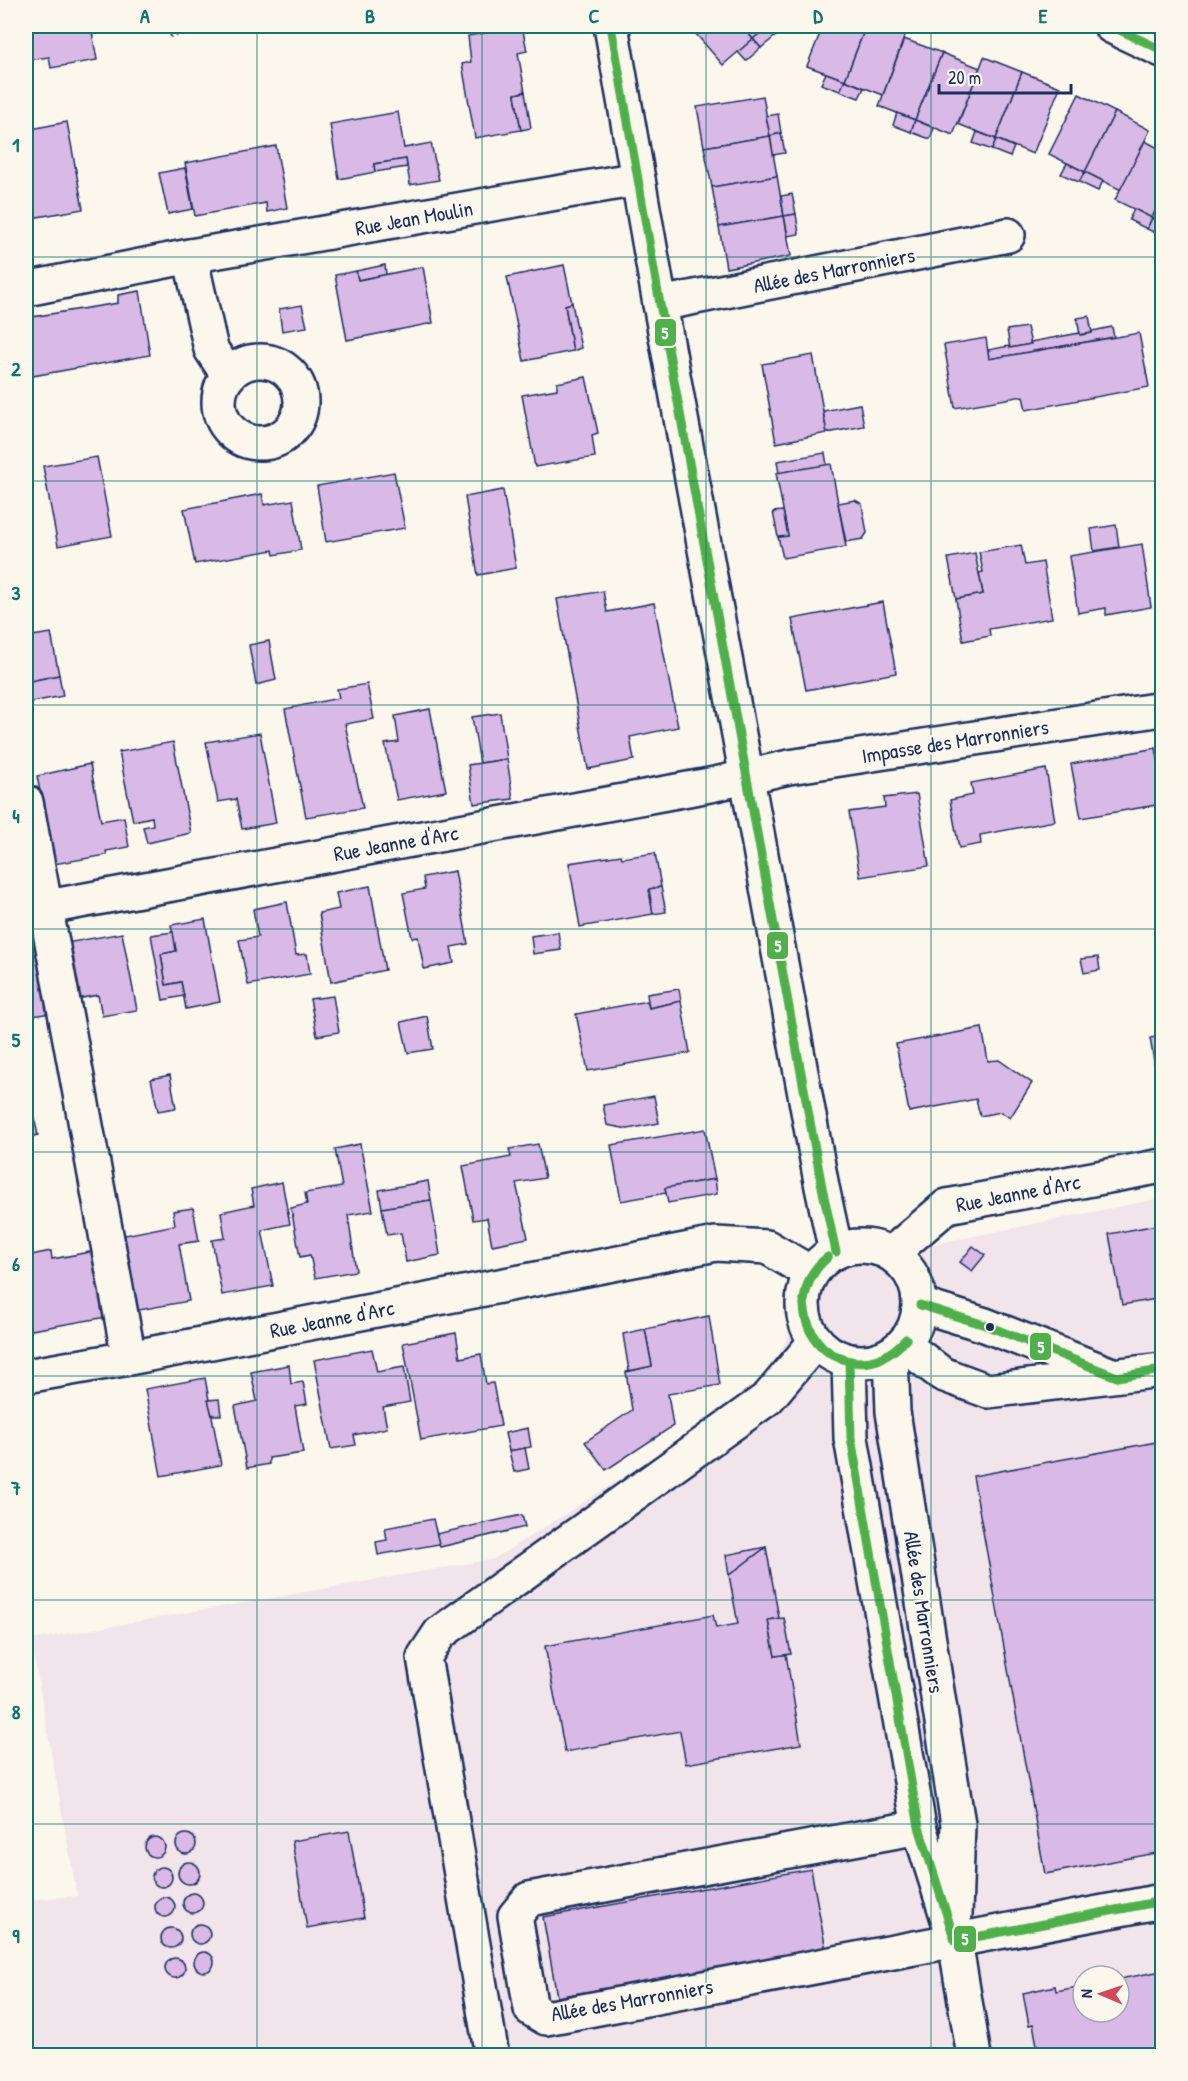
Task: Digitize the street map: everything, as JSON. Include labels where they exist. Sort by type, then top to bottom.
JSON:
[{"type":"street","points":[[611,26],[660,304],[836,1252]]},
{"type":"street","points":[[1111,26],[1162,50]]},
{"type":"street","name":"Rue Jean Moulin","points":[[26,289],[190,256],[638,178]]},
{"type":"street","name":"Allée des Marronniers","points":[[660,304],[1008,235]]},
{"type":"street","points":[[190,256],[211,349],[228,375]]},
{"type":"street","name":"Impasse des Marronniers","points":[[747,775],[1162,709]]},
{"type":"street","name":"Rue Jeanne d'Arc","points":[[35,909],[715,784],[747,775]]},
{"type":"street","points":[[26,802],[35,909],[129,1358]]},
{"type":"street","name":"Rue Jeanne d'Arc","points":[[891,1254],[947,1206],[1162,1166]]},
{"type":"street","name":"Rue Jeanne d'Arc","points":[[26,1376],[716,1244],[767,1247],[811,1273]]},
{"type":"street","points":[[863,1245],[883,1249],[891,1254],[901,1260],[913,1276],[919,1296],[919,1316],[911,1335],[897,1349],[879,1360],[860,1363],[839,1359],[822,1348],[809,1332],[803,1312],[804,1292],[811,1273],[825,1258],[843,1248],[863,1245]]},
{"type":"street","points":[[920,1305],[985,1325],[1117,1377]]},
{"type":"street","points":[[492,2055],[424,1656],[440,1633],[768,1398],[816,1341]]},
{"type":"street","points":[[897,1349],[942,1374],[988,1391],[1162,1370]]},
{"type":"street","name":"Allée des Marronniers","points":[[897,1349],[893,1412],[958,1824],[955,1941]]},
{"type":"street","name":"Allée des Marronniers","points":[[849,1361],[851,1438],[919,1827],[955,1941]]},
{"type":"street","name":"Allée des Marronniers","points":[[919,1827],[530,1899],[515,1916],[531,2009],[546,2018],[1162,1901]]},
{"type":"street","points":[[955,1941],[974,2055]]},
{"type":"path","points":[[166,26],[168,36],[232,26]]},
{"type":"shaded area","points":[[1162,1198],[1162,2055],[26,2056],[26,1900],[77,1896],[31,1640],[494,1559],[759,1391],[826,1266]]},
{"type":"building","points":[[26,26],[91,26],[97,60],[51,68],[49,57],[27,60]]},
{"type":"building","points":[[522,26],[527,51],[518,53],[525,92],[515,94],[521,130],[475,138],[462,64],[471,62],[468,36]]},
{"type":"building","points":[[689,26],[742,26],[753,39],[723,65]]},
{"type":"building","points":[[742,26],[770,26],[753,39]]},
{"type":"building","points":[[769,26],[777,35],[761,48],[753,39]]},
{"type":"building","points":[[823,26],[866,26],[845,80],[807,66]]},
{"type":"building","points":[[866,26],[908,27],[883,95],[845,80]]},
{"type":"building","points":[[753,39],[761,48],[746,61],[738,52]]},
{"type":"building","points":[[904,39],[942,53],[915,120],[879,106]]},
{"type":"building","points":[[942,53],[980,68],[953,135],[915,120]]},
{"type":"building","points":[[984,57],[1022,72],[996,139],[958,124]]},
{"type":"building","points":[[1022,72],[1060,87],[1033,154],[996,139]]},
{"type":"building","points":[[826,73],[845,80],[840,91],[821,84]]},
{"type":"building","points":[[845,80],[864,88],[859,98],[840,91]]},
{"type":"building","points":[[525,92],[531,128],[521,130],[515,94]]},
{"type":"building","points":[[1079,94],[1115,112],[1085,172],[1049,154]]},
{"type":"building","points":[[763,96],[770,136],[704,147],[697,107]]},
{"type":"building","points":[[398,112],[404,148],[431,143],[439,180],[410,185],[406,159],[374,164],[375,172],[339,179],[330,124]]},
{"type":"building","points":[[1115,112],[1150,130],[1121,190],[1085,172]]},
{"type":"building","points":[[897,113],[915,120],[911,132],[893,125]]},
{"type":"building","points":[[778,114],[781,133],[770,136],[766,116]]},
{"type":"building","points":[[915,120],[934,128],[930,139],[911,132]]},
{"type":"building","points":[[67,122],[83,209],[26,219],[26,130]]},
{"type":"building","points":[[977,132],[996,139],[992,150],[973,143]]},
{"type":"building","points":[[781,133],[785,153],[773,155],[770,136]]},
{"type":"building","points":[[770,136],[777,176],[712,187],[704,147]]},
{"type":"building","points":[[996,139],[1014,147],[1010,157],[992,150]]},
{"type":"building","points":[[1145,141],[1162,150],[1162,197],[1152,218],[1115,200]]},
{"type":"building","points":[[276,146],[287,208],[267,212],[266,203],[195,216],[185,163]]},
{"type":"building","points":[[406,159],[407,167],[375,172],[374,164]]},
{"type":"building","points":[[1067,163],[1085,172],[1079,182],[1061,174]]},
{"type":"building","points":[[185,168],[193,209],[168,214],[159,173]]},
{"type":"building","points":[[1085,172],[1103,181],[1098,191],[1079,182]]},
{"type":"building","points":[[777,176],[784,216],[719,227],[712,187]]},
{"type":"building","points":[[792,194],[796,214],[784,216],[781,196]]},
{"type":"building","points":[[1162,197],[1162,223],[1152,218]]},
{"type":"building","points":[[1134,209],[1152,218],[1147,229],[1129,220]]},
{"type":"building","points":[[796,214],[799,234],[788,236],[784,216]]},
{"type":"building","points":[[784,216],[791,256],[726,268],[719,227]]},
{"type":"building","points":[[1152,218],[1162,223],[1162,236],[1147,229]]},
{"type":"building","points":[[385,265],[386,275],[358,280],[356,271]]},
{"type":"building","points":[[564,265],[572,303],[565,305],[573,351],[524,361],[507,277]]},
{"type":"building","points":[[423,267],[433,323],[347,340],[335,275],[356,271],[358,280]]},
{"type":"building","points":[[140,291],[150,355],[27,377],[26,318],[118,303],[118,295]]},
{"type":"building","points":[[572,303],[581,348],[573,351],[565,305]]},
{"type":"building","points":[[302,305],[307,327],[282,331],[279,309]]},
{"type":"building","points":[[1089,316],[1092,333],[1080,335],[1077,318]]},
{"type":"building","points":[[1027,327],[1031,344],[1010,348],[1007,330]]},
{"type":"building","points":[[1112,327],[1114,337],[989,359],[988,350],[1009,346],[1010,348],[1080,333],[1080,335],[1092,333],[1092,331]]},
{"type":"building","points":[[1139,333],[1149,387],[1026,410],[1023,396],[955,408],[944,345],[986,338],[989,359]]},
{"type":"building","points":[[813,355],[827,433],[776,443],[762,364]]},
{"type":"building","points":[[586,377],[598,433],[592,435],[595,457],[535,467],[522,395],[557,389],[557,383]]},
{"type":"building","points":[[860,404],[864,426],[827,433],[823,411]]},
{"type":"building","points":[[825,453],[827,465],[779,473],[777,461]]},
{"type":"building","points":[[97,457],[112,536],[58,546],[43,466]]},
{"type":"building","points":[[831,464],[846,547],[783,558],[778,537],[788,536],[776,473]]},
{"type":"building","points":[[394,472],[405,528],[326,542],[317,486]]},
{"type":"building","points":[[503,490],[516,568],[478,575],[465,497]]},
{"type":"building","points":[[262,494],[264,505],[293,500],[301,550],[274,555],[273,550],[195,564],[184,509]]},
{"type":"building","points":[[855,500],[862,504],[867,533],[863,539],[846,542],[838,503]]},
{"type":"building","points":[[783,511],[788,536],[778,537],[773,512]]},
{"type":"building","points":[[1116,525],[1119,547],[1094,551],[1091,529]]},
{"type":"building","points":[[1142,544],[1151,607],[1106,615],[1106,608],[1078,613],[1069,556]]},
{"type":"building","points":[[1021,545],[1025,565],[1043,562],[1052,618],[989,629],[990,636],[963,641],[956,599],[983,594],[979,573],[983,572],[979,552]]},
{"type":"building","points":[[975,553],[983,594],[956,599],[948,558]]},
{"type":"building","points":[[603,591],[607,612],[654,603],[678,727],[630,737],[634,760],[588,769],[557,599]]},
{"type":"building","points":[[883,602],[896,673],[806,690],[792,619]]},
{"type":"building","points":[[51,633],[59,675],[26,682],[26,637]]},
{"type":"building","points":[[269,641],[276,680],[256,685],[249,645]]},
{"type":"building","points":[[59,675],[63,696],[26,703],[26,682]]},
{"type":"building","points":[[367,684],[374,719],[345,724],[363,808],[306,817],[285,709],[339,698],[337,689]]},
{"type":"building","points":[[430,709],[446,791],[397,800],[385,744],[399,742],[395,716]]},
{"type":"building","points":[[500,713],[507,759],[480,763],[472,717]]},
{"type":"building","points":[[260,733],[276,823],[242,829],[236,799],[218,802],[206,742]]},
{"type":"building","points":[[173,742],[191,833],[147,843],[143,827],[153,825],[152,817],[133,821],[119,752]]},
{"type":"building","points":[[1156,748],[1162,780],[1162,804],[1081,818],[1071,764]]},
{"type":"building","points":[[507,759],[513,799],[474,804],[468,765]]},
{"type":"building","points":[[90,764],[101,821],[124,817],[129,847],[106,851],[107,855],[54,864],[37,776]]},
{"type":"building","points":[[1046,769],[1055,821],[980,835],[981,844],[959,848],[950,800],[973,795],[971,783]]},
{"type":"building","points":[[917,794],[929,866],[860,877],[849,812],[885,807],[884,798]]},
{"type":"building","points":[[655,853],[661,887],[649,889],[653,914],[580,927],[569,863],[621,855],[622,858]]},
{"type":"building","points":[[455,871],[468,944],[451,947],[454,963],[424,969],[418,937],[412,938],[403,893],[425,889],[423,877]]},
{"type":"building","points":[[370,886],[385,970],[331,982],[319,913],[339,909],[336,893]]},
{"type":"building","points":[[661,887],[666,912],[653,914],[649,889]]},
{"type":"building","points":[[287,902],[296,955],[307,954],[310,974],[248,985],[239,940],[258,937],[253,909]]},
{"type":"building","points":[[205,919],[220,1002],[186,1009],[181,982],[166,985],[161,954],[176,951],[171,925]]},
{"type":"building","points":[[173,932],[176,951],[161,954],[166,985],[181,982],[184,996],[163,1000],[151,935]]},
{"type":"building","points":[[558,932],[561,950],[533,954],[531,936]]},
{"type":"building","points":[[122,933],[137,1010],[102,1016],[98,995],[77,999],[66,943]]},
{"type":"building","points":[[37,946],[51,1013],[26,1017],[26,949]]},
{"type":"building","points":[[1098,957],[1100,970],[1084,973],[1081,959]]},
{"type":"building","points":[[679,989],[681,1001],[649,1008],[647,994]]},
{"type":"building","points":[[333,996],[339,1032],[317,1036],[310,999]]},
{"type":"building","points":[[647,1001],[649,1008],[681,1001],[690,1053],[588,1071],[576,1014]]},
{"type":"building","points":[[427,1016],[433,1049],[408,1053],[401,1022]]},
{"type":"building","points":[[982,1028],[988,1061],[999,1060],[1032,1083],[1010,1118],[1001,1112],[980,1116],[976,1099],[909,1112],[896,1044]]},
{"type":"building","points":[[1162,1036],[1162,1089],[1159,1090],[1150,1038]]},
{"type":"building","points":[[170,1075],[176,1108],[158,1111],[151,1079]]},
{"type":"building","points":[[654,1096],[659,1123],[628,1129],[607,1125],[603,1105]]},
{"type":"building","points":[[33,1113],[38,1135],[26,1138],[26,1115]]},
{"type":"building","points":[[705,1129],[715,1179],[665,1188],[666,1193],[621,1201],[611,1145]]},
{"type":"building","points":[[360,1144],[373,1211],[348,1215],[356,1271],[315,1278],[310,1255],[300,1257],[291,1208],[307,1204],[305,1193],[342,1187],[335,1149]]},
{"type":"building","points":[[538,1144],[545,1178],[516,1183],[528,1238],[492,1245],[487,1218],[473,1220],[463,1166],[511,1157],[509,1149]]},
{"type":"building","points":[[715,1179],[717,1194],[668,1203],[665,1188]]},
{"type":"building","points":[[428,1181],[431,1200],[382,1208],[379,1190]]},
{"type":"building","points":[[282,1182],[290,1224],[262,1230],[273,1286],[222,1295],[212,1240],[225,1238],[221,1212],[254,1205],[251,1189]]},
{"type":"building","points":[[431,1200],[440,1255],[406,1262],[401,1233],[387,1235],[382,1208]]},
{"type":"building","points":[[193,1208],[199,1241],[179,1244],[189,1301],[134,1311],[120,1236],[175,1225],[173,1211]]},
{"type":"building","points":[[1162,1224],[1162,1298],[1122,1305],[1109,1234]]},
{"type":"building","points":[[973,1246],[985,1255],[972,1271],[960,1262]]},
{"type":"building","points":[[51,1251],[52,1259],[95,1251],[107,1317],[26,1331],[26,1256]]},
{"type":"building","points":[[709,1316],[720,1385],[668,1394],[673,1426],[606,1470],[585,1442],[632,1410],[626,1372],[652,1366],[645,1329]]},
{"type":"building","points":[[645,1329],[652,1366],[629,1371],[623,1334]]},
{"type":"building","points":[[456,1333],[460,1358],[481,1354],[486,1384],[493,1383],[501,1426],[421,1440],[403,1343]]},
{"type":"building","points":[[372,1349],[377,1372],[404,1367],[410,1402],[383,1407],[387,1428],[354,1435],[356,1445],[331,1449],[314,1360]]},
{"type":"building","points":[[289,1365],[291,1384],[303,1382],[307,1404],[295,1406],[303,1453],[269,1458],[269,1464],[247,1468],[235,1406],[257,1401],[251,1372]]},
{"type":"building","points":[[205,1378],[221,1465],[161,1476],[145,1389]]},
{"type":"building","points":[[219,1399],[221,1415],[212,1415],[208,1400]]},
{"type":"building","points":[[528,1428],[531,1447],[509,1451],[505,1433]]},
{"type":"building","points":[[1162,1441],[1162,1852],[1045,1874],[973,1476]]},
{"type":"building","points":[[525,1448],[529,1469],[514,1472],[509,1451]]},
{"type":"building","points":[[522,1515],[525,1527],[440,1547],[436,1534]]},
{"type":"building","points":[[433,1519],[439,1544],[378,1555],[376,1542],[387,1540],[385,1528]]},
{"type":"building","points":[[766,1547],[779,1618],[768,1620],[775,1656],[786,1654],[801,1744],[686,1764],[680,1731],[565,1752],[545,1646],[713,1615],[716,1628],[738,1624],[729,1575]]},
{"type":"building","points":[[766,1547],[729,1575],[726,1555]]},
{"type":"building","points":[[784,1618],[791,1654],[775,1656],[768,1620]]},
{"type":"building","points":[[349,1831],[364,1918],[307,1928],[292,1841]]},
{"type":"building","points":[[182,1834],[190,1834],[196,1840],[196,1848],[190,1854],[182,1854],[176,1848],[176,1840]]},
{"type":"building","points":[[155,1837],[162,1840],[165,1847],[162,1854],[155,1857],[148,1854],[145,1847],[148,1840]]},
{"type":"building","points":[[189,1862],[199,1869],[200,1873],[193,1883],[189,1884],[179,1877],[178,1873],[185,1863]]},
{"type":"building","points":[[158,1867],[166,1867],[172,1873],[172,1881],[166,1887],[158,1887],[152,1881],[152,1873]]},
{"type":"building","points":[[811,1869],[826,1950],[557,1997],[543,1917]]},
{"type":"building","points":[[189,1893],[197,1893],[203,1899],[203,1907],[197,1913],[189,1913],[183,1907],[183,1899]]},
{"type":"building","points":[[161,1897],[169,1897],[175,1903],[175,1911],[169,1917],[161,1917],[155,1911],[155,1903]]},
{"type":"building","points":[[196,1924],[204,1924],[210,1930],[210,1938],[204,1944],[196,1944],[190,1938],[190,1930]]},
{"type":"building","points":[[167,1928],[175,1928],[181,1934],[181,1942],[175,1948],[167,1948],[161,1942],[161,1934]]},
{"type":"building","points":[[200,1952],[208,1952],[214,1958],[214,1966],[208,1972],[200,1972],[194,1966],[194,1958]]},
{"type":"building","points":[[171,1958],[179,1958],[185,1964],[185,1972],[179,1978],[171,1978],[165,1972],[165,1964]]},
{"type":"building","points":[[1162,1971],[1162,2056],[1039,2056],[1033,2024],[1029,2025],[1023,1993],[1055,1986],[1056,1991],[1071,1988],[1071,2024],[1131,2024],[1131,1977]]},
{"type":"transit line","name":"5","points":[[611,26],[822,1187],[836,1252]]},
{"type":"transit line","name":"5","points":[[1111,26],[1162,50]]},
{"type":"transit line","name":"5","points":[[804,1300],[811,1276],[818,1265],[828,1257]]},
{"type":"transit line","name":"5","points":[[804,1300],[812,1276],[828,1257]]},
{"type":"transit line","name":"5","points":[[804,1304],[808,1323],[816,1339],[828,1352],[846,1360]]},
{"type":"transit line","name":"5","points":[[804,1304],[807,1323],[815,1339],[828,1352],[846,1360]]},
{"type":"transit line","name":"5","points":[[920,1305],[985,1325],[1117,1377],[1162,1370]]},
{"type":"transit line","name":"5","points":[[850,1361],[866,1362],[881,1358],[906,1339]]},
{"type":"transit line","name":"5","points":[[850,1361],[866,1362],[881,1359],[906,1339]]},
{"type":"transit line","name":"5","points":[[849,1361],[851,1438],[919,1827],[955,1941],[1162,1901]]}]
